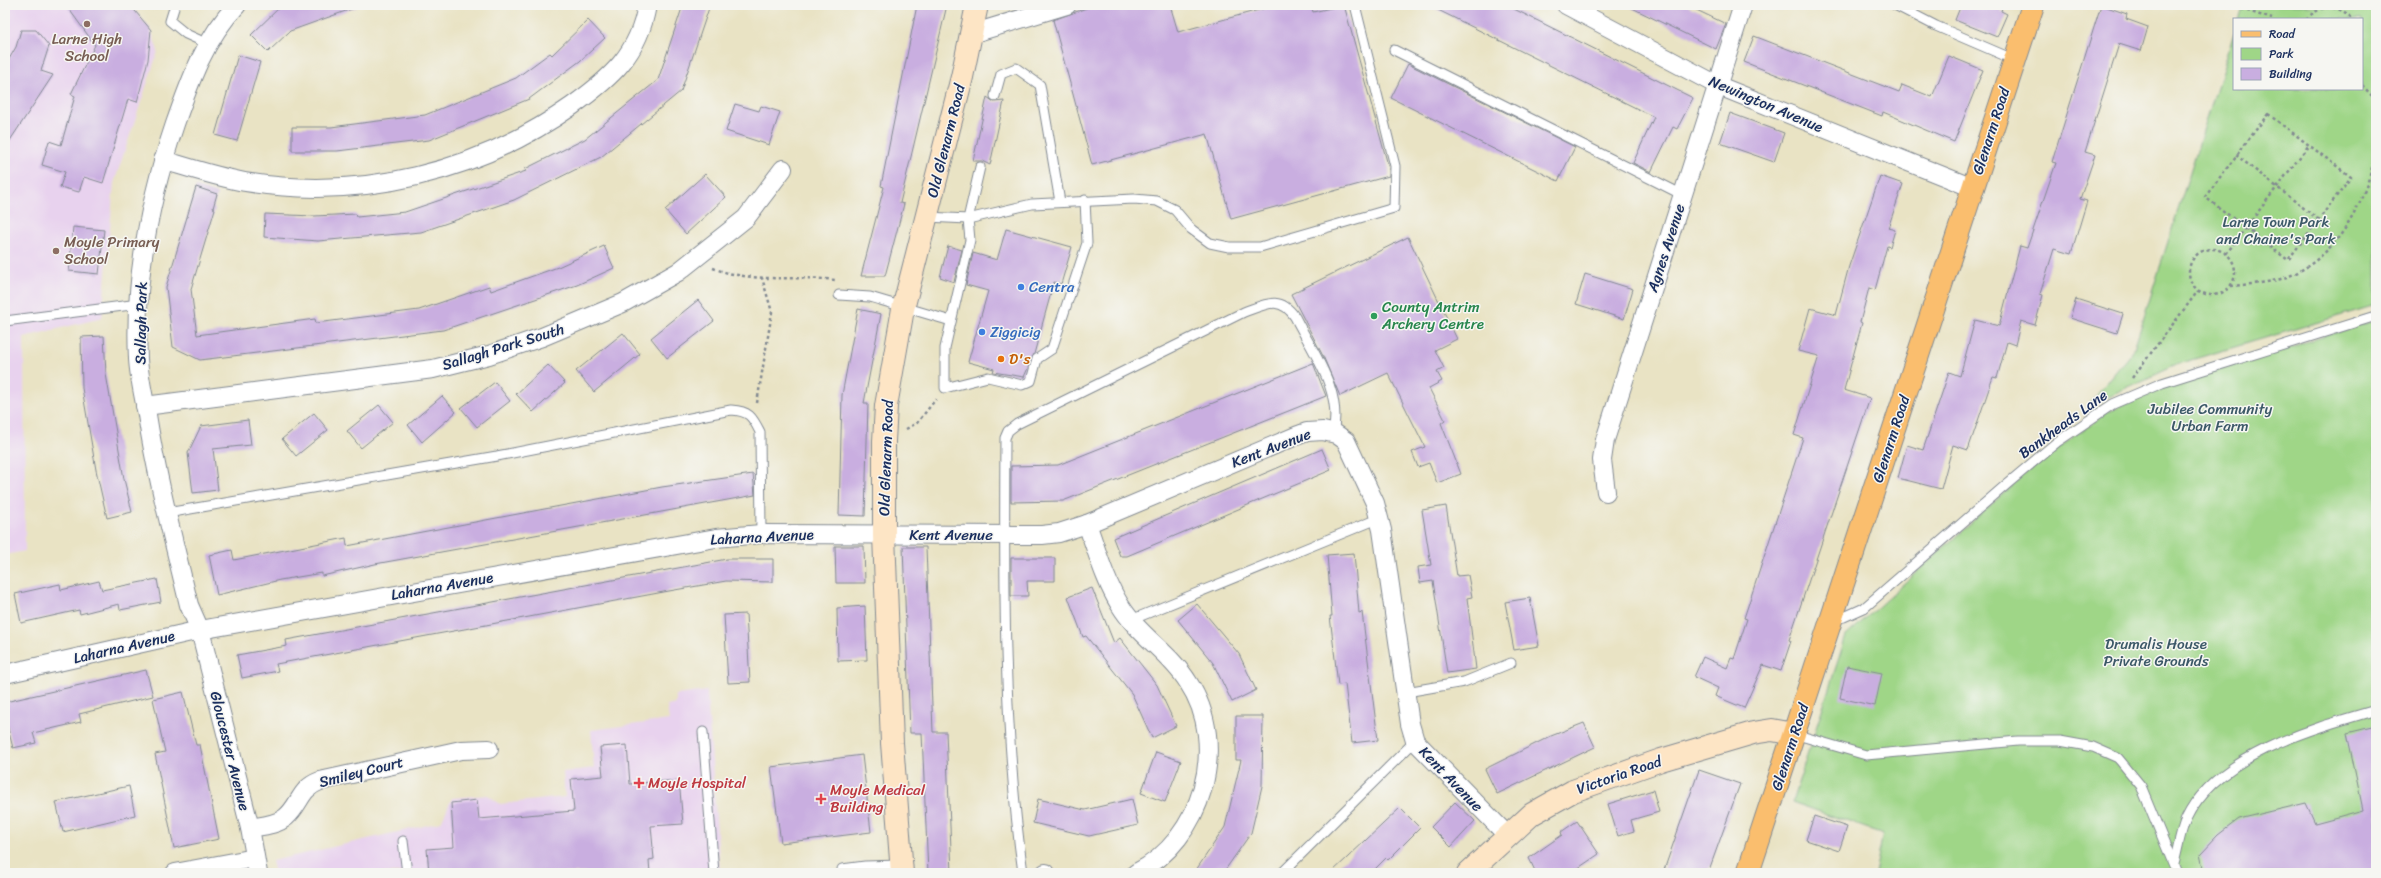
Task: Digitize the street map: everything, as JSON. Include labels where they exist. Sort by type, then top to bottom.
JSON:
[{"type":"main road","name":"Glenarm Road","points":[[1748,873],[2033,5]]},
{"type":"street","name":"Sallagh Park","points":[[200,630],[189,605],[145,406],[138,360],[139,304],[153,198],[163,160],[190,81],[208,44],[237,5]]},
{"type":"street","points":[[163,160],[213,175],[245,182],[310,187],[379,184],[438,171],[493,151],[533,132],[587,95],[630,53],[640,35],[646,5]]},
{"type":"street","name":"Old Glenarm Road","points":[[901,869],[892,743],[884,535],[884,441],[886,406],[904,309],[977,5]]},
{"type":"street","points":[[971,34],[1068,5]]},
{"type":"street","name":"Newington Avenue","points":[[1566,5],[1719,86],[1973,188]]},
{"type":"street","name":"Agnes Avenue","points":[[1606,492],[1602,466],[1603,446],[1719,86],[1743,5]]},
{"type":"street","name":"Sallagh Park South","points":[[145,406],[433,369],[489,355],[549,335],[623,303],[678,272],[746,218],[766,194],[783,169]]},
{"type":"street","name":"Kent Avenue","points":[[884,535],[1004,535],[1059,533],[1087,524],[1307,432],[1323,431],[1333,433],[1349,445],[1380,518],[1410,724],[1415,741],[1423,751],[1506,835]]},
{"type":"street","points":[[1087,524],[1114,594],[1131,620],[1172,662],[1189,683],[1203,716],[1208,750],[1203,787],[1188,824],[1161,858],[1136,873]]},
{"type":"street","name":"Laharna Avenue","points":[[5,674],[200,630],[689,542],[761,534],[884,535]]},
{"type":"street","name":"Gloucester Avenue","points":[[200,630],[250,828],[257,866]]},
{"type":"street","name":"Victoria Road","points":[[1468,873],[1506,835],[1532,814],[1573,791],[1661,760],[1753,733],[1772,730],[1794,734]]},
{"type":"street","name":"Smiley Court","points":[[250,828],[273,823],[286,817],[307,788],[320,781],[460,750],[489,749]]},
{"type":"street","points":[[175,873],[257,866]]},
{"type":"lane","points":[[175,5],[170,21],[186,34],[208,44]]},
{"type":"lane","points":[[927,217],[968,219],[1032,204],[1085,200],[1157,201],[1175,210],[1191,229],[1210,243],[1229,247],[1260,247],[1394,208],[1395,166],[1355,5]]},
{"type":"lane","points":[[1895,5],[1936,26],[2015,60]]},
{"type":"lane","points":[[1394,50],[1683,195]]},
{"type":"lane","points":[[995,96],[1001,74],[1016,68],[1040,85],[1060,202]]},
{"type":"lane","points":[[980,167],[968,219],[970,240],[945,348],[945,388],[988,377],[1022,385],[1031,381],[1037,359],[1052,350],[1087,243],[1085,200]]},
{"type":"lane","points":[[838,295],[870,297],[904,309],[952,321]]},
{"type":"lane","points":[[1023,873],[1016,818],[1009,722],[1004,535],[1005,438],[1008,431],[1017,424],[1244,312],[1263,305],[1274,303],[1283,304],[1289,308],[1295,317],[1334,397],[1336,418],[1333,433]]},
{"type":"lane","points":[[5,321],[139,304]]},
{"type":"lane","name":"Bankheads Lane","points":[[1830,620],[1844,617],[1864,608],[2057,442],[2113,404],[2162,383],[2376,316]]},
{"type":"lane","points":[[168,513],[497,456],[731,410],[744,411],[754,418],[760,432],[761,534]]},
{"type":"lane","points":[[1131,620],[1380,518]]},
{"type":"lane","points":[[1406,692],[1464,682],[1511,663]]},
{"type":"lane","points":[[2174,863],[2186,819],[2204,792],[2235,766],[2287,740],[2376,710]]},
{"type":"lane","points":[[703,732],[714,873]]},
{"type":"lane","points":[[1794,734],[1866,755],[2018,741],[2060,741],[2093,747],[2118,758],[2141,786],[2178,873]]},
{"type":"lane","points":[[1282,873],[1415,741]]},
{"type":"lane","points":[[404,841],[407,873]]},
{"type":"lane","points":[[842,869],[865,866],[901,869]]},
{"type":"path","points":[[2230,5],[2269,18]]},
{"type":"path","points":[[2307,18],[2312,12],[2322,6],[2339,9],[2352,18]]},
{"type":"path","points":[[2363,87],[2376,100]]},
{"type":"path","points":[[2373,98],[2376,116]]},
{"type":"path","points":[[2268,114],[2309,145],[2351,177],[2288,260],[2205,197],[2268,114]]},
{"type":"path","points":[[2226,254],[2309,145]]},
{"type":"path","points":[[2231,286],[2235,272],[2234,264],[2226,254],[2209,249],[2196,256],[2191,262],[2189,276],[2192,284],[2198,291],[2210,296],[2218,295],[2231,286],[2260,283],[2293,274],[2319,259],[2345,230],[2373,167],[2376,151]]},
{"type":"path","points":[[2236,155],[2319,220]]},
{"type":"path","points":[[716,269],[731,274],[762,278],[835,280]]},
{"type":"path","points":[[754,418],[761,386],[772,312],[762,278]]},
{"type":"path","points":[[2113,404],[2198,291]]},
{"type":"path","points":[[884,441],[917,423],[945,388]]},
{"type":"shaded area","name":"Moyle Primary School","points":[[5,5],[130,5],[151,30],[158,51],[114,183],[102,318],[24,337],[25,551],[5,555]]},
{"type":"shaded area","name":"Moyle Hospital","points":[[707,691],[720,873],[275,873],[272,861],[441,822],[452,798],[488,795],[500,804],[565,797],[563,772],[594,768],[591,730],[669,720],[667,706],[676,704],[676,695]]},
{"type":"green space","name":"Larne Town Park and Chaine's Park","points":[[2243,5],[2376,5],[2376,305],[2181,363],[2089,405],[2134,349],[2233,36],[2233,90],[2363,90],[2363,18],[2238,18]]},
{"type":"green space","name":"Drumalis House Private Grounds","points":[[2376,320],[2376,873],[1875,873],[1883,834],[1792,802],[1846,636],[2026,473],[2104,414],[2161,388]]},
{"type":"building","name":"Moyle Primary School","points":[[66,5],[130,5],[151,30],[148,60],[137,102],[128,99],[103,183],[84,177],[79,192],[60,187],[65,172],[42,165],[49,141],[61,145],[75,96],[71,94],[95,45]]},
{"type":"building","points":[[282,5],[356,5],[357,7],[290,31],[268,52],[251,35]]},
{"type":"building","points":[[683,5],[710,5],[681,91],[601,157],[514,200],[421,232],[318,241],[264,237],[265,214],[314,216],[356,214],[357,217],[405,212],[526,171],[525,169],[585,139],[658,80]]},
{"type":"building","points":[[917,5],[947,5],[900,203],[904,204],[885,276],[861,276],[884,187],[881,186]]},
{"type":"building","points":[[1095,5],[1170,5],[1178,32],[1277,5],[1311,5],[1313,12],[1344,5],[1389,169],[1389,176],[1231,219],[1207,134],[1092,165],[1053,20]]},
{"type":"building","points":[[1428,5],[1506,5],[1693,98],[1677,129],[1673,127],[1651,172],[1633,163],[1654,117]]},
{"type":"building","points":[[1626,5],[1686,5],[1726,24],[1716,49]]},
{"type":"building","points":[[1961,5],[2003,5],[2001,11],[2007,14],[1997,37],[1955,20]]},
{"type":"building","points":[[2101,5],[2127,14],[2126,19],[2148,27],[2141,51],[2119,44],[2085,152],[2095,155],[2080,199],[2087,201],[2071,254],[2054,249],[2040,294],[2043,295],[2035,325],[2021,321],[2015,345],[2007,342],[1997,378],[1993,377],[1968,450],[1953,445],[1941,489],[1898,478],[1907,445],[1923,450],[1949,372],[1960,376],[1975,320],[1999,326],[2020,246],[2027,248],[2056,163],[2052,162]]},
{"type":"building","points":[[588,20],[605,38],[580,61],[529,99],[429,140],[337,151],[292,151],[292,127],[331,127],[425,115],[516,78],[550,53],[552,55]]},
{"type":"building","points":[[21,30],[36,30],[49,46],[41,71],[53,75],[5,148],[5,66],[16,47]]},
{"type":"building","points":[[1754,36],[1899,92],[1902,85],[1932,97],[1949,56],[1983,70],[1954,142],[1883,112],[1882,116],[1744,62]]},
{"type":"building","points":[[238,55],[260,62],[237,141],[215,135]]},
{"type":"building","points":[[1408,64],[1575,147],[1558,181],[1391,98]]},
{"type":"building","points":[[987,97],[994,102],[1004,101],[990,165],[982,161],[973,161]]},
{"type":"building","points":[[735,104],[759,111],[761,106],[780,112],[769,145],[726,131]]},
{"type":"building","points":[[1730,113],[1784,133],[1774,162],[1720,143]]},
{"type":"building","points":[[705,174],[726,197],[686,234],[665,210]]},
{"type":"building","points":[[1880,176],[1903,184],[1888,228],[1895,230],[1890,247],[1887,246],[1875,290],[1869,288],[1860,322],[1862,323],[1844,390],[1870,398],[1789,640],[1791,641],[1781,671],[1763,665],[1744,708],[1715,696],[1718,688],[1694,677],[1703,657],[1727,668],[1731,658],[1734,659],[1747,619],[1744,618],[1803,438],[1794,435],[1819,356],[1798,351],[1810,308],[1836,315],[1849,266]]},
{"type":"building","points":[[196,187],[217,194],[213,208],[215,209],[191,289],[197,335],[315,319],[316,323],[419,310],[489,286],[491,291],[558,267],[604,246],[614,268],[577,285],[443,330],[200,360],[173,347],[166,287]]},
{"type":"building","points":[[73,227],[104,230],[99,274],[69,271]]},
{"type":"building","name":"Centra","points":[[1006,229],[1072,247],[1061,284],[1054,282],[1034,354],[1024,377],[993,372],[994,369],[968,362],[988,291],[966,285],[973,253],[997,260]]},
{"type":"building","name":"County Antrim Archery Centre","points":[[1408,237],[1457,339],[1435,350],[1444,368],[1437,372],[1442,381],[1429,388],[1445,420],[1441,423],[1461,474],[1437,483],[1429,463],[1418,467],[1412,452],[1425,447],[1388,373],[1340,396],[1323,356],[1291,294]]},
{"type":"building","points":[[948,246],[962,250],[954,282],[940,277]]},
{"type":"building","points":[[1585,274],[1633,289],[1624,319],[1576,304]]},
{"type":"building","points":[[2076,299],[2123,314],[2117,333],[2070,318]]},
{"type":"building","points":[[698,300],[714,321],[667,358],[651,338]]},
{"type":"building","points":[[858,309],[881,314],[864,403],[868,403],[865,516],[839,515],[842,395]]},
{"type":"building","points":[[623,333],[640,354],[594,392],[576,371]]},
{"type":"building","points":[[104,336],[106,374],[124,479],[132,512],[107,518],[96,470],[82,388],[81,337]]},
{"type":"building","points":[[1313,363],[1326,396],[1063,501],[1011,502],[1011,466],[1058,465]]},
{"type":"building","points":[[548,365],[565,383],[533,412],[516,394]]},
{"type":"building","points":[[495,382],[510,401],[477,427],[461,408]]},
{"type":"building","points":[[442,396],[456,412],[422,442],[408,425]]},
{"type":"building","points":[[379,405],[393,422],[361,448],[347,431]]},
{"type":"building","points":[[314,413],[328,430],[296,456],[282,439]]},
{"type":"building","points":[[248,420],[251,445],[213,449],[218,490],[193,493],[188,453],[201,426]]},
{"type":"building","points":[[1322,449],[1331,470],[1127,556],[1120,556],[1113,538]]},
{"type":"building","points":[[753,474],[755,495],[375,564],[322,576],[322,573],[280,580],[217,595],[209,555],[232,550],[234,560],[346,538],[347,546],[662,487]]},
{"type":"building","points":[[1446,506],[1457,576],[1468,575],[1472,597],[1467,598],[1476,669],[1447,673],[1433,581],[1420,583],[1418,567],[1431,565],[1422,510]]},
{"type":"building","points":[[835,546],[864,546],[865,583],[836,583]]},
{"type":"building","points":[[903,547],[926,547],[933,732],[946,732],[952,873],[928,873],[922,733],[910,733]]},
{"type":"building","points":[[1354,553],[1359,613],[1362,612],[1378,740],[1352,743],[1345,684],[1338,685],[1330,616],[1332,616],[1327,555]]},
{"type":"building","points":[[1011,558],[1055,558],[1055,581],[1027,581],[1028,596],[1011,596]]},
{"type":"building","points":[[727,559],[773,559],[773,582],[726,581],[669,591],[276,664],[278,671],[242,678],[237,655],[287,646],[286,640]]},
{"type":"building","points":[[157,579],[161,602],[120,610],[119,604],[80,614],[79,610],[21,623],[15,594],[60,584],[61,590],[99,581],[102,590]]},
{"type":"building","points":[[1092,588],[1114,643],[1120,638],[1157,685],[1176,726],[1152,738],[1132,694],[1086,636],[1083,637],[1068,597]]},
{"type":"building","points":[[1530,598],[1539,646],[1514,650],[1505,602]]},
{"type":"building","points":[[1197,604],[1239,654],[1256,690],[1232,702],[1213,663],[1178,620]]},
{"type":"building","points":[[865,606],[867,660],[838,661],[837,608]]},
{"type":"building","points":[[746,614],[750,682],[728,683],[724,615]]},
{"type":"building","points":[[1847,666],[1882,673],[1875,706],[1840,698]]},
{"type":"building","points":[[146,670],[153,696],[79,714],[81,722],[33,733],[36,743],[13,748],[5,717],[5,702]]},
{"type":"building","points":[[183,692],[196,745],[200,745],[219,839],[174,848],[155,754],[165,752],[153,699]]},
{"type":"building","points":[[1236,716],[1263,716],[1262,786],[1251,833],[1223,873],[1194,873],[1225,827],[1241,760],[1236,760]]},
{"type":"building","points":[[1584,723],[1595,747],[1497,794],[1485,769],[1551,736]]},
{"type":"building","points":[[2376,726],[2376,873],[2204,873],[2200,854],[2218,835],[2239,819],[2306,803],[2315,823],[2363,810],[2347,733]]},
{"type":"building","points":[[627,745],[630,784],[679,780],[683,824],[651,826],[654,859],[649,860],[650,873],[429,873],[427,849],[454,847],[451,803],[477,800],[479,819],[574,811],[571,779],[603,776],[600,747]]},
{"type":"building","points":[[1156,752],[1181,761],[1165,802],[1141,793]]},
{"type":"building","name":"Moyle Medical Building","points":[[862,755],[871,832],[781,843],[771,767]]},
{"type":"building","points":[[1699,770],[1740,784],[1708,873],[1663,873]]},
{"type":"building","points":[[129,786],[135,815],[63,832],[56,802]]},
{"type":"building","points":[[1653,790],[1659,812],[1631,820],[1634,831],[1618,836],[1608,804]]},
{"type":"building","points":[[1038,799],[1085,810],[1132,799],[1138,825],[1089,836],[1033,823]]},
{"type":"building","points":[[1455,802],[1475,821],[1451,847],[1431,827]]},
{"type":"building","points":[[1400,808],[1420,828],[1388,860],[1386,858],[1371,873],[1331,873]]},
{"type":"building","points":[[1814,816],[1847,827],[1839,851],[1806,840]]},
{"type":"building","points":[[1577,821],[1599,854],[1571,873],[1536,873],[1529,858],[1562,835],[1561,832]]},
{"type":"place","name":"Larne High School","points":[[87,24]]},
{"type":"place","name":"Moyle Primary School","points":[[56,251]]},
{"type":"place","name":"Centra","points":[[1021,287]]},
{"type":"place","name":"County Antrim Archery Centre","points":[[1374,316]]},
{"type":"place","name":"Ziggicig","points":[[982,332]]},
{"type":"place","name":"D's","points":[[1001,359]]},
{"type":"place","name":"Moyle Hospital","points":[[639,783]]},
{"type":"place","name":"Moyle Medical Building","points":[[821,799]]},
{"type":"park label","name":"Jubilee Community Urban Farm","points":[[2210,418]]}]
